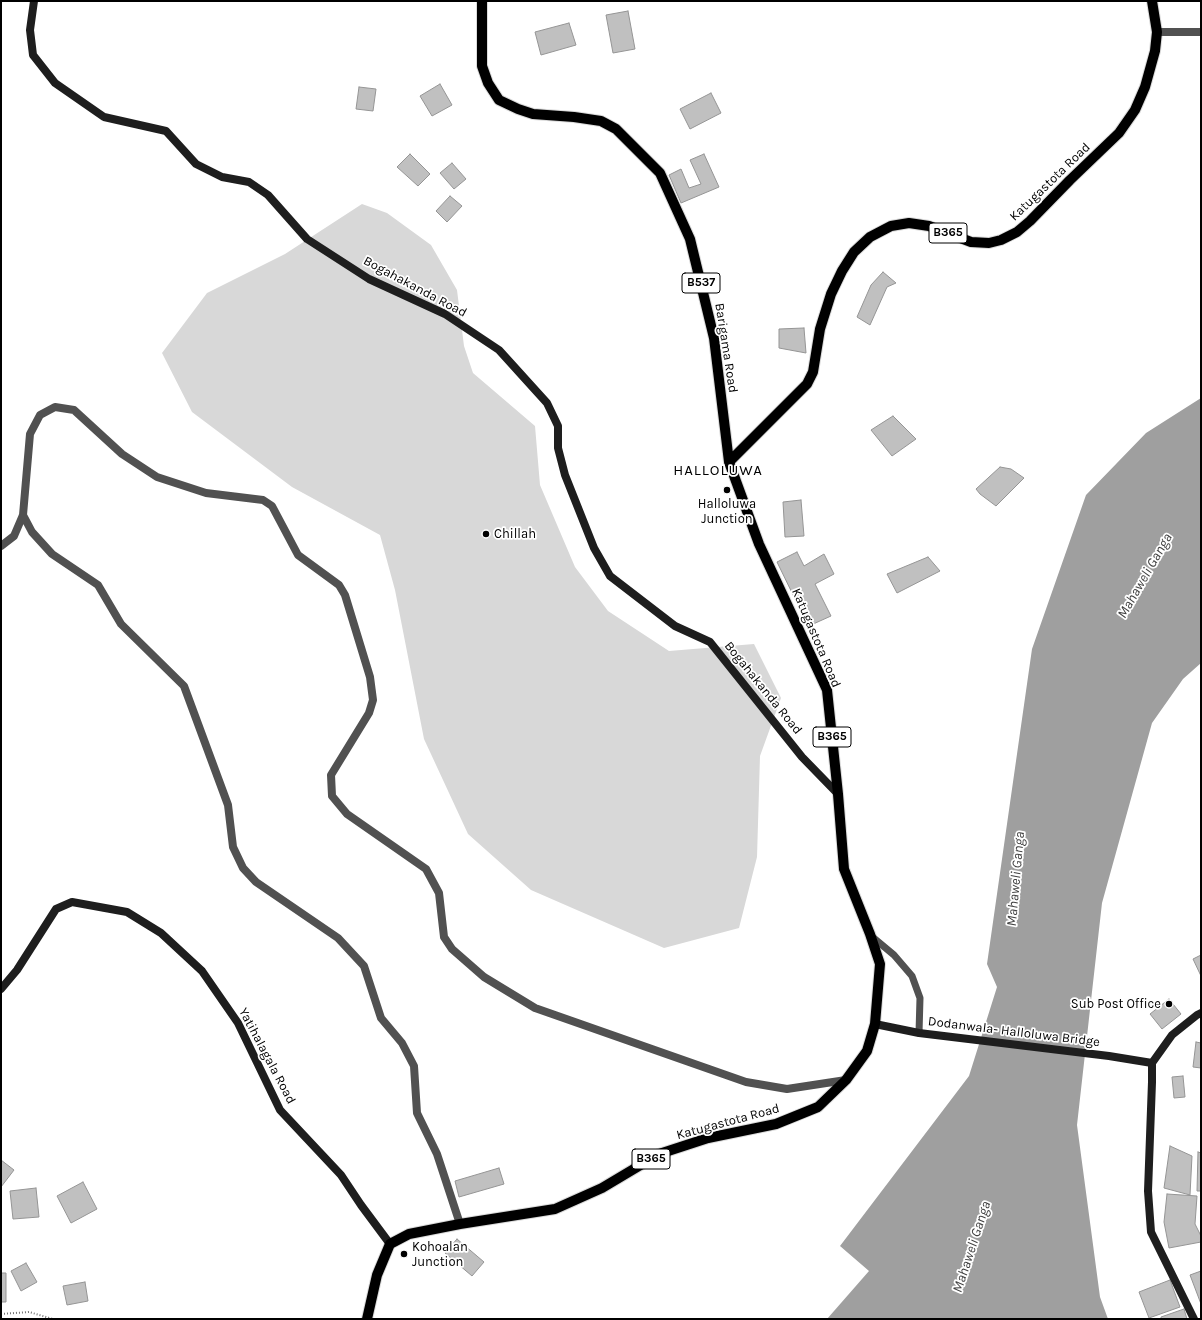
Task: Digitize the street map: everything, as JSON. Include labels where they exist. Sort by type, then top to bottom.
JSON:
[{"type":"main road","name":"Barigama Road","points":[[482,1],[482,66],[488,83],[499,100],[533,114],[601,121],[616,129],[660,173],[690,239],[714,338],[729,462]]},
{"type":"main road","name":"Katugastota Road","points":[[390,1244],[409,1234],[460,1224],[555,1209],[602,1188],[659,1154],[708,1138],[776,1124],[818,1107],[846,1080],[867,1051],[874,1024],[880,964],[870,934],[844,869],[827,690],[759,544],[729,462],[807,384],[813,372],[820,329],[831,294],[842,271],[854,252],[870,236],[891,226],[909,222],[929,226],[971,242],[989,243],[1001,240],[1017,232],[1030,221],[1119,133],[1135,110],[1145,87],[1155,51],[1157,32],[1152,1]]},
{"type":"main road","points":[[367,1319],[376,1275],[390,1244]]},
{"type":"street","name":"Bogahakanda Road","points":[[34,1],[30,30],[34,55],[55,83],[104,117],[166,131],[196,164],[222,177],[249,182],[268,195],[307,239],[369,278],[445,314],[499,350],[547,403],[558,426],[558,448],[565,475],[594,548],[610,576],[675,626],[710,642],[802,757],[838,794]]},
{"type":"street","points":[[1157,32],[1201,32]]},
{"type":"street","points":[[1,546],[14,536],[23,515],[30,434],[40,415],[54,407],[74,410],[122,454],[157,478],[206,493],[263,500],[268,503],[272,506],[298,555],[339,585],[345,595],[370,677],[373,700],[371,707],[369,713],[331,775],[332,796],[347,814],[426,869],[439,894],[444,938],[452,949],[484,977],[534,1008],[746,1082],[787,1089],[846,1080]]},
{"type":"street","points":[[23,515],[32,532],[52,554],[98,585],[121,624],[184,686],[228,805],[233,847],[243,868],[256,882],[338,938],[364,966],[381,1018],[402,1043],[414,1066],[417,1112],[437,1154],[460,1224]]},
{"type":"street","name":"Yatihalagala Road","points":[[1,988],[17,970],[56,909],[72,902],[127,912],[162,933],[202,971],[238,1023],[280,1110],[341,1175],[390,1244]]},
{"type":"street","points":[[1194,1319],[1151,1232],[1148,1191],[1152,1063],[1172,1035],[1201,1012]]},
{"type":"street","name":"Dodanwala- Halloluwa Bridge","points":[[874,1024],[930,1035],[1109,1056],[1152,1063]]},
{"type":"lane","points":[[870,934],[894,954],[912,976],[920,998],[919,1033]]},
{"type":"path","points":[[1,1314],[29,1312],[53,1319]]},
{"type":"shaded area","points":[[362,204],[387,213],[431,245],[457,290],[464,346],[473,373],[535,426],[540,485],[575,567],[608,611],[669,651],[754,644],[781,698],[760,756],[757,857],[739,928],[664,948],[531,890],[468,834],[424,739],[395,590],[380,535],[292,487],[192,412],[162,353],[207,293],[285,254]]},
{"type":"water","name":"Mahaweli Ganga","points":[[1201,398],[1201,663],[1183,679],[1152,723],[1102,903],[1077,1125],[1100,1297],[1108,1319],[827,1319],[869,1271],[840,1246],[969,1076],[997,987],[987,964],[1032,649],[1086,495],[1146,433]]},
{"type":"building","points":[[628,11],[635,49],[613,53],[606,15]]},
{"type":"building","points":[[569,23],[576,45],[541,55],[535,32]]},
{"type":"building","points":[[440,84],[452,105],[432,116],[420,96]]},
{"type":"building","points":[[359,87],[376,89],[373,111],[356,109]]},
{"type":"building","points":[[711,93],[721,113],[690,129],[680,109]]},
{"type":"building","points":[[410,154],[430,174],[418,186],[397,167]]},
{"type":"building","points":[[704,154],[719,187],[681,203],[669,175],[681,169],[689,188],[701,184],[690,160]]},
{"type":"building","points":[[452,163],[466,179],[454,189],[440,173]]},
{"type":"building","points":[[450,196],[462,206],[447,222],[436,211]]},
{"type":"building","points":[[883,272],[896,283],[887,287],[870,325],[857,317],[871,285]]},
{"type":"building","points":[[804,328],[806,353],[779,348],[779,329]]},
{"type":"building","points":[[893,416],[916,439],[892,456],[871,430]]},
{"type":"building","points":[[1000,467],[1011,469],[1024,478],[996,506],[980,494],[976,489]]},
{"type":"building","points":[[801,500],[804,536],[785,537],[783,502]]},
{"type":"building","points":[[797,552],[804,566],[824,554],[834,574],[815,584],[831,616],[811,625],[797,603],[777,562]]},
{"type":"building","points":[[928,557],[940,571],[897,593],[887,574]]},
{"type":"building","points":[[1201,955],[1201,976],[1193,959]]},
{"type":"building","points":[[1169,999],[1181,1014],[1162,1029],[1150,1014]]},
{"type":"building","points":[[1196,1042],[1201,1043],[1201,1068],[1193,1067]]},
{"type":"building","points":[[1183,1076],[1185,1097],[1174,1098],[1172,1077]]},
{"type":"building","points":[[1170,1146],[1192,1156],[1190,1195],[1164,1188]]},
{"type":"building","points":[[1198,1152],[1201,1153],[1201,1191],[1197,1191]]},
{"type":"building","points":[[1,1160],[14,1170],[1,1187]]},
{"type":"building","points":[[499,1168],[504,1184],[459,1197],[455,1181]]},
{"type":"building","points":[[83,1182],[97,1209],[71,1223],[57,1196]]},
{"type":"building","points":[[36,1188],[39,1217],[13,1219],[10,1191]]},
{"type":"building","points":[[1167,1194],[1197,1196],[1195,1224],[1201,1236],[1201,1242],[1169,1248],[1164,1222]]},
{"type":"building","points":[[457,1239],[484,1262],[472,1276],[445,1253]]},
{"type":"building","points":[[26,1263],[37,1282],[21,1291],[11,1271]]},
{"type":"building","points":[[1201,1271],[1201,1304],[1190,1275]]},
{"type":"building","points":[[1,1273],[6,1273],[6,1302],[1,1302]]},
{"type":"building","points":[[1170,1280],[1180,1307],[1149,1318],[1139,1292]]},
{"type":"building","points":[[85,1282],[88,1301],[67,1305],[63,1286]]},
{"type":"building","points":[[1184,1309],[1187,1319],[1161,1319],[1161,1317]]},
{"type":"place","name":"Halloluwa Junction","points":[[727,490]]},
{"type":"place","name":"Chillah","points":[[486,534]]},
{"type":"place","name":"Sub Post Office","points":[[1169,1004]]},
{"type":"place","name":"Kohoalan Junction","points":[[404,1254]]},
{"type":"district","name":"HALLOLUWA","points":[[718,471]]}]
